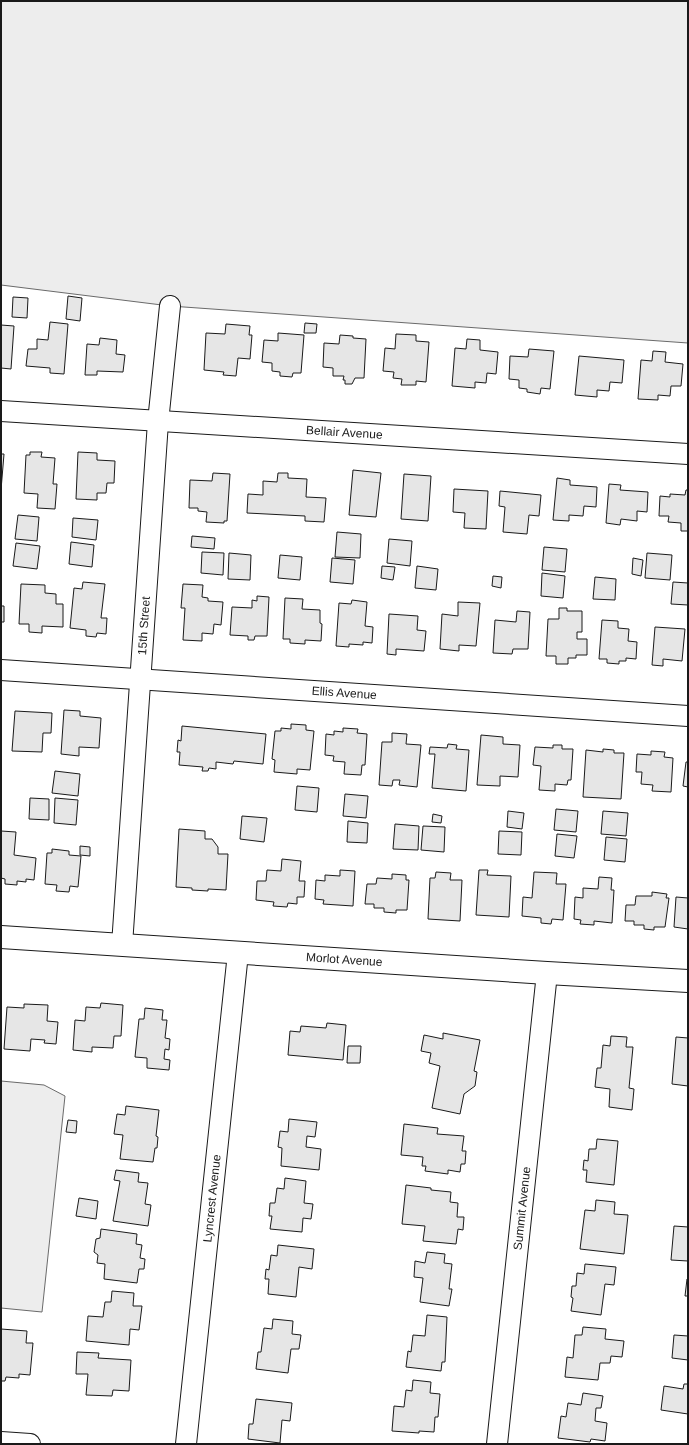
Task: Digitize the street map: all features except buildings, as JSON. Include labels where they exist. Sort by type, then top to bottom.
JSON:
[{"type":"street","name":"15th Street","points":[[122,945],[158,422],[170,306]]},
{"type":"street","name":"Bellair Avenue","points":[[1,411],[688,454]]},
{"type":"street","name":"Ellis Avenue","points":[[1,670],[688,716]]},
{"type":"street","name":"Morlot Avenue","points":[[1,937],[688,981]]},
{"type":"street","name":"Lyncrest Avenue","points":[[186,1444],[238,953]]},
{"type":"street","name":"Summit Avenue","points":[[497,1444],[547,973]]},
{"type":"street","points":[[1,1442],[30,1444]]},
{"type":"shaded area","points":[[1,1],[688,1],[688,343],[170,306],[1,285]]},
{"type":"shaded area","points":[[1,1081],[44,1085],[65,1096],[42,1312],[1,1308]]}]
